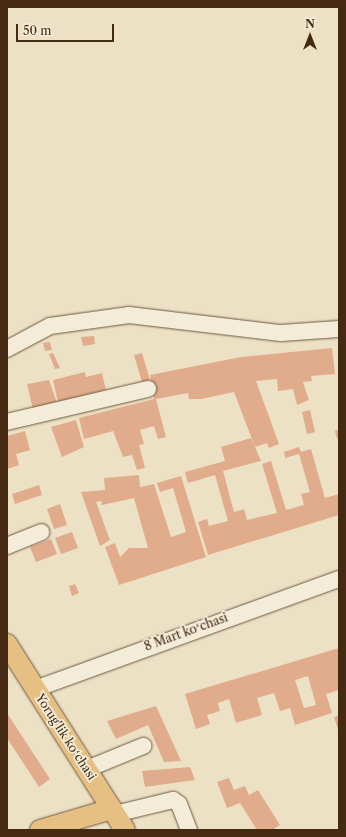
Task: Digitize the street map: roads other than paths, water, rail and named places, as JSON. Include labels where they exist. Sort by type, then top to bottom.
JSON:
[{"type":"main road","name":"Yorug'lik koʻchasi","points":[[7,644],[117,817]]},
{"type":"main road","points":[[40,830],[117,817]]},
{"type":"street","points":[[7,349],[50,326],[129,315],[281,333],[339,328]]},
{"type":"street","points":[[7,422],[148,389]]},
{"type":"street","points":[[7,546],[41,532]]},
{"type":"street","name":"8 Mart koʻchasi","points":[[35,688],[339,579]]},
{"type":"street","points":[[87,769],[143,746]]},
{"type":"street","points":[[117,817],[173,800],[180,804],[189,830]]}]
